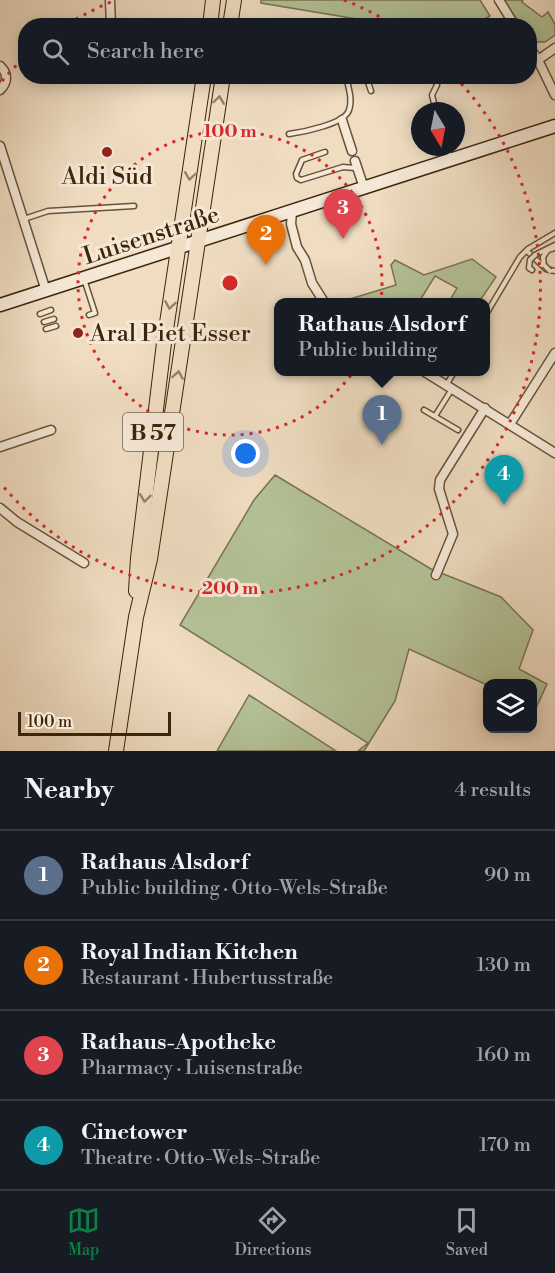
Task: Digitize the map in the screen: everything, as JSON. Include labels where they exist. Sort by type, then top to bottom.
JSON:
[{"type":"main road","points":[[211,18],[213,0]]},
{"type":"main road","points":[[231,18],[234,0]]},
{"type":"main road","name":"B 57","points":[[116,751],[135,617],[138,558],[164,343],[203,84]]},
{"type":"main road","name":"B 57","points":[[135,617],[150,559],[221,84]]},
{"type":"main road","name":"Luisenstraße","points":[[0,305],[555,126]]},
{"type":"street","points":[[110,0],[111,18]]},
{"type":"street","points":[[499,0],[510,18]]},
{"type":"street","points":[[555,48],[538,60],[555,95]]},
{"type":"street","points":[[0,66],[5,69],[7,77],[0,90]]},
{"type":"street","points":[[342,120],[352,151]]},
{"type":"street","points":[[0,146],[46,291]]},
{"type":"street","points":[[356,165],[364,188]]},
{"type":"street","points":[[292,212],[291,224],[295,240],[305,260],[312,283],[321,298]]},
{"type":"street","points":[[510,424],[555,353]]},
{"type":"street","points":[[432,376],[555,453]]},
{"type":"street","points":[[436,575],[453,534],[439,489],[440,480],[485,408]]},
{"type":"street","points":[[0,447],[51,430]]},
{"type":"street","points":[[0,508],[17,522],[84,563]]},
{"type":"lane","points":[[289,134],[342,120],[349,111],[348,84]]},
{"type":"lane","points":[[368,84],[371,92]]},
{"type":"lane","points":[[434,102],[432,95],[437,84]]},
{"type":"lane","points":[[325,152],[302,160],[296,174],[297,178],[301,180],[356,165]]},
{"type":"lane","points":[[450,156],[451,160]]},
{"type":"lane","points":[[23,219],[48,211],[134,206]]},
{"type":"lane","points":[[490,309],[520,257],[555,233]]},
{"type":"lane","points":[[553,272],[544,265],[543,257],[548,250],[555,247]]},
{"type":"lane","points":[[532,270],[529,268],[530,260],[555,247]]},
{"type":"lane","points":[[526,251],[546,269],[553,272]]},
{"type":"lane","points":[[84,279],[95,313],[89,315]]},
{"type":"lane","points":[[84,299],[90,297]]},
{"type":"lane","points":[[87,308],[93,306]]},
{"type":"lane","points":[[40,314],[51,310]]},
{"type":"lane","points":[[44,322],[54,319]]},
{"type":"lane","points":[[46,329],[56,326]]},
{"type":"lane","points":[[435,416],[453,376]]},
{"type":"lane","points":[[424,410],[458,430]]},
{"type":"green space","points":[[261,0],[480,0],[490,16],[486,18],[351,18],[261,3]]},
{"type":"green space","points":[[523,0],[522,2],[542,17],[548,12],[555,24],[555,35],[545,42],[537,42],[537,18],[513,18],[503,2]]},
{"type":"green space","points":[[472,259],[496,277],[482,298],[451,298],[457,288],[435,276],[421,298],[353,298],[396,285],[391,265],[395,260],[424,275]]},
{"type":"green space","points":[[275,475],[431,569],[501,597],[533,630],[519,669],[547,684],[537,706],[537,679],[483,679],[483,683],[409,649],[395,701],[364,751],[358,751],[368,743],[180,625],[254,500]]},
{"type":"green space","points":[[249,695],[336,751],[217,751]]},
{"type":"place","name":"Aldi Süd","points":[[107,152]]},
{"type":"place","name":"Rathaus-Apotheke","points":[[343,239]]},
{"type":"place","name":"Royal Indian Kitchen","points":[[266,265]]},
{"type":"place","name":"Aral Piet Esser","points":[[78,333]]},
{"type":"place","name":"Rathaus Alsdorf","points":[[382,445]]},
{"type":"place","name":"Cinetower","points":[[504,505]]}]
